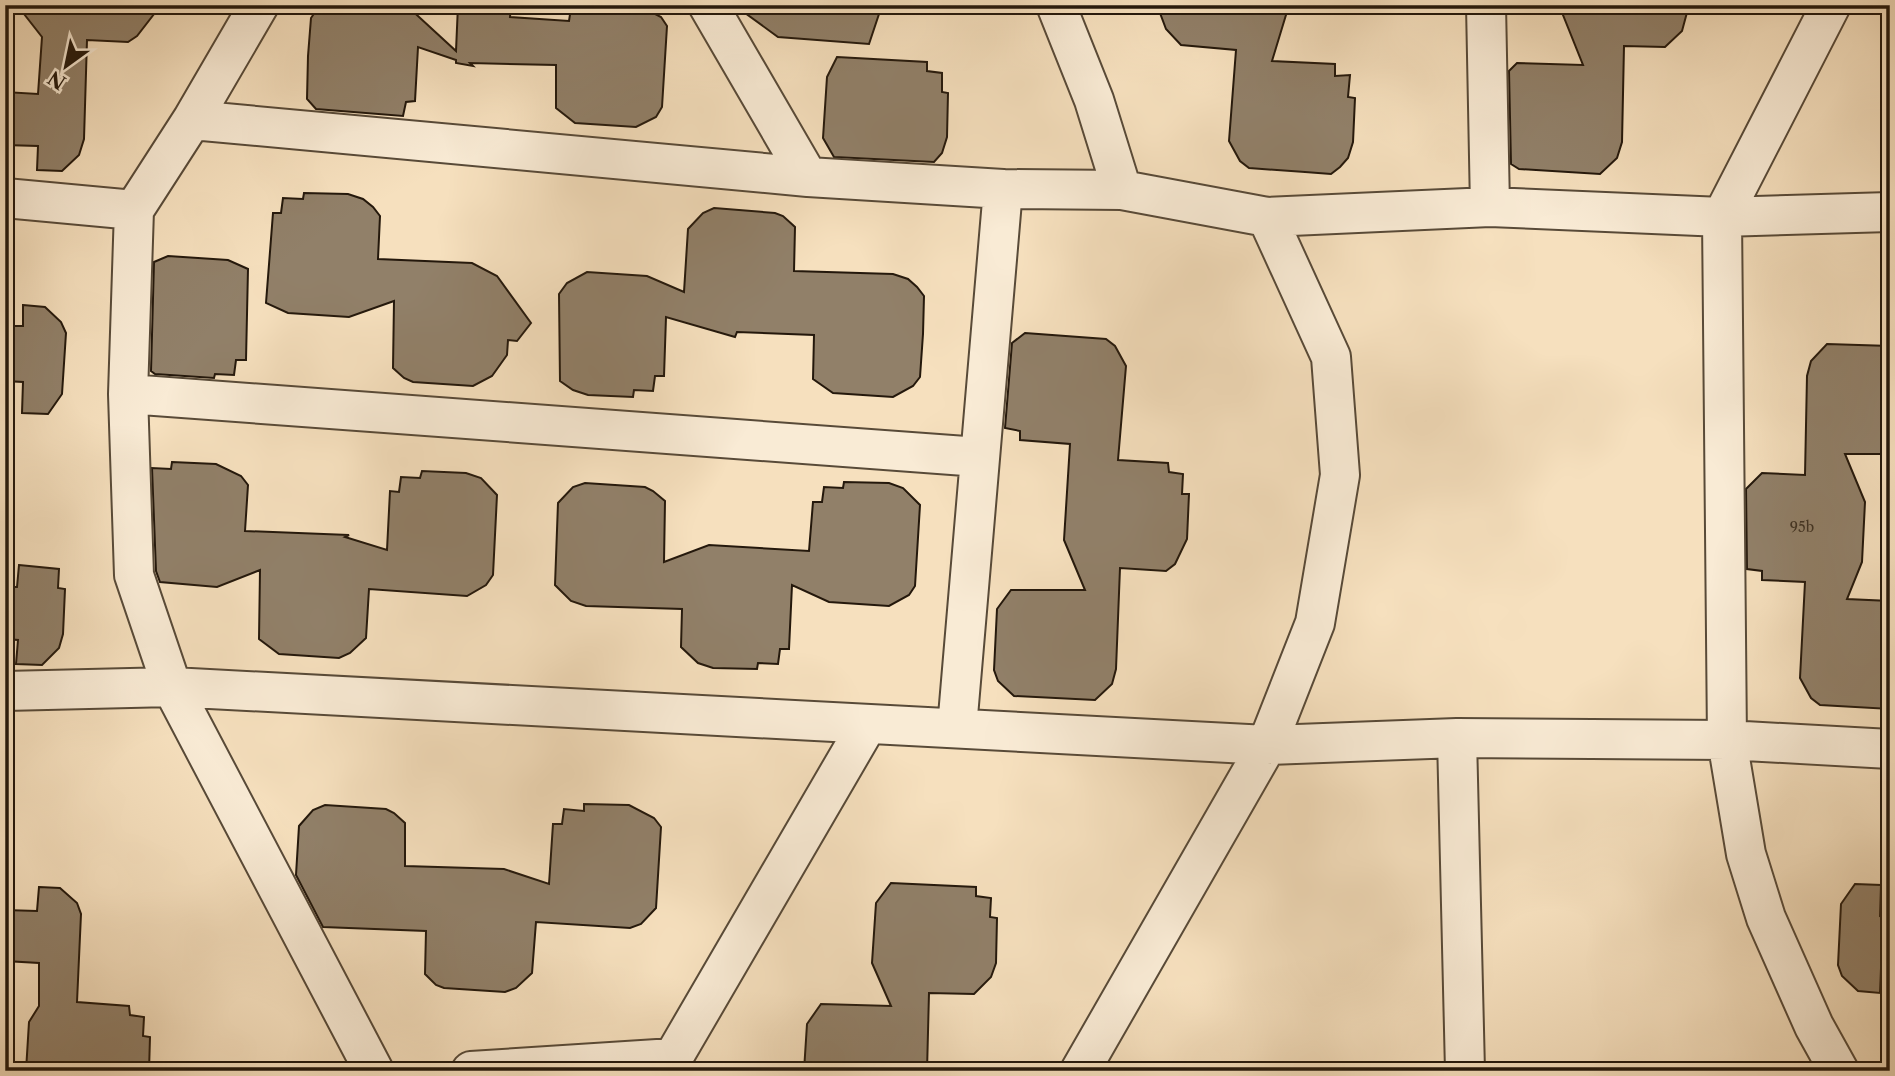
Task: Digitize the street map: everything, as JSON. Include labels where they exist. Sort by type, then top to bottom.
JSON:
[{"type":"street","points":[[258,5],[192,120],[134,210],[128,394],[134,575],[172,687],[374,1071]]},
{"type":"street","points":[[708,5],[808,177]]},
{"type":"street","points":[[1056,5],[1094,100],[1122,191]]},
{"type":"street","points":[[1486,5],[1490,207]]},
{"type":"street","points":[[1831,5],[1723,217],[1727,740],[1746,853],[1766,918],[1814,1026],[1839,1071]]},
{"type":"street","points":[[192,120],[808,177],[1003,189],[1122,191],[1267,217],[1490,207],[1723,217],[1890,212]]},
{"type":"street","points":[[957,728],[1003,189]]},
{"type":"street","points":[[5,198],[134,210]]},
{"type":"street","points":[[1080,1071],[1267,745],[1315,623],[1340,475],[1331,357],[1267,217]]},
{"type":"street","points":[[128,394],[979,457]]},
{"type":"street","points":[[5,691],[172,687],[867,726],[957,728],[1267,745],[1457,738],[1727,740],[1890,750]]},
{"type":"street","points":[[471,1071],[673,1064],[867,726]]},
{"type":"street","points":[[1457,738],[1465,1071]]},
{"type":"building","points":[[17,5],[161,5],[137,36],[128,42],[87,40],[84,139],[79,155],[62,171],[37,170],[38,146],[5,145],[5,92],[38,94],[42,37]]},
{"type":"building","points":[[320,5],[406,5],[456,51],[458,5],[511,5],[510,17],[569,21],[571,8],[638,5],[661,17],[667,26],[662,107],[656,117],[636,127],[575,123],[556,108],[556,65],[470,63],[473,66],[456,63],[456,60],[418,47],[415,101],[406,102],[403,116],[316,109],[307,99],[308,56],[311,18]]},
{"type":"building","points":[[734,5],[882,5],[869,44],[778,37]]},
{"type":"building","points":[[1157,5],[1289,5],[1272,61],[1335,64],[1335,76],[1350,75],[1348,97],[1355,98],[1353,142],[1348,158],[1331,174],[1249,168],[1240,161],[1229,141],[1236,50],[1181,45],[1166,29]]},
{"type":"building","points":[[1559,5],[1689,5],[1682,31],[1665,47],[1624,46],[1622,142],[1617,158],[1600,174],[1519,169],[1511,164],[1509,71],[1517,63],[1583,65]]},
{"type":"building","points":[[837,57],[927,62],[927,71],[942,73],[942,92],[948,93],[947,137],[942,153],[934,162],[834,157],[823,138],[827,77]]},
{"type":"building","points":[[304,193],[348,194],[363,199],[373,207],[380,216],[378,259],[472,263],[497,276],[531,323],[517,341],[508,340],[507,355],[492,376],[473,386],[413,382],[404,378],[393,368],[394,301],[349,317],[288,313],[266,303],[273,213],[281,213],[283,198],[303,199]]},
{"type":"building","points":[[714,208],[783,216],[795,227],[794,271],[893,274],[908,279],[917,287],[924,296],[923,334],[920,377],[913,386],[893,397],[833,393],[813,379],[814,335],[737,332],[735,337],[666,317],[664,376],[655,376],[653,391],[634,390],[633,397],[588,395],[573,390],[560,381],[559,294],[567,283],[587,272],[647,276],[684,292],[688,229],[703,213]]},
{"type":"building","points":[[168,256],[228,260],[248,269],[246,360],[236,360],[234,375],[215,374],[214,378],[155,374],[151,371],[154,262]]},
{"type":"building","points":[[23,305],[45,307],[61,322],[66,333],[62,394],[48,414],[22,413],[23,382],[5,381],[5,326],[23,326]]},
{"type":"building","points":[[1025,333],[1106,339],[1115,346],[1126,366],[1118,460],[1168,463],[1169,472],[1183,474],[1182,494],[1189,494],[1187,539],[1175,564],[1166,571],[1120,568],[1116,669],[1112,684],[1095,700],[1014,696],[998,681],[994,670],[997,609],[1011,590],[1085,590],[1064,540],[1070,444],[1020,440],[1020,431],[1005,428],[1012,343]]},
{"type":"building","points":[[1827,344],[1890,346],[1890,454],[1845,454],[1865,502],[1862,562],[1847,599],[1890,601],[1890,709],[1820,705],[1811,698],[1800,678],[1805,582],[1762,580],[1762,571],[1747,569],[1746,489],[1762,473],[1805,475],[1807,376],[1811,361]]},
{"type":"building","points":[[172,462],[216,464],[241,476],[248,485],[245,531],[349,535],[345,537],[387,550],[390,491],[399,492],[401,477],[420,478],[422,471],[466,473],[481,478],[497,495],[493,575],[486,585],[467,596],[369,589],[366,638],[350,653],[339,658],[279,654],[259,639],[260,570],[217,587],[160,582],[156,571],[152,468],[171,469]]},
{"type":"building","points":[[844,482],[889,483],[903,488],[920,505],[915,586],[909,595],[889,606],[829,602],[792,585],[789,649],[780,649],[778,664],[758,663],[757,669],[713,668],[698,663],[681,647],[682,609],[586,606],[571,601],[555,585],[558,503],[573,487],[585,483],[645,487],[653,491],[665,501],[664,562],[709,545],[809,551],[813,502],[822,502],[824,487],[843,488]]},
{"type":"building","points":[[19,565],[59,569],[58,588],[65,589],[63,634],[59,648],[42,665],[16,664],[18,640],[5,639],[5,587],[17,587]]},
{"type":"building","points":[[584,804],[629,805],[654,818],[661,827],[656,908],[641,924],[630,928],[536,922],[532,973],[516,988],[505,992],[444,988],[436,985],[425,974],[426,931],[323,927],[296,875],[299,826],[313,810],[325,805],[386,809],[394,813],[405,823],[405,866],[504,869],[549,884],[553,824],[562,824],[564,809],[584,811]]},
{"type":"building","points":[[891,883],[976,887],[976,896],[991,898],[990,917],[997,918],[996,963],[991,977],[974,994],[929,993],[927,1071],[804,1071],[807,1024],[821,1004],[891,1006],[872,963],[876,903]]},
{"type":"building","points":[[1855,884],[1881,885],[1880,916],[1890,917],[1890,969],[1881,968],[1880,993],[1858,991],[1842,976],[1838,965],[1841,904]]},
{"type":"building","points":[[39,887],[60,888],[77,903],[81,914],[77,1002],[129,1006],[130,1015],[144,1017],[143,1036],[150,1037],[149,1071],[26,1071],[29,1022],[39,1006],[39,963],[5,961],[5,910],[37,911]]}]
